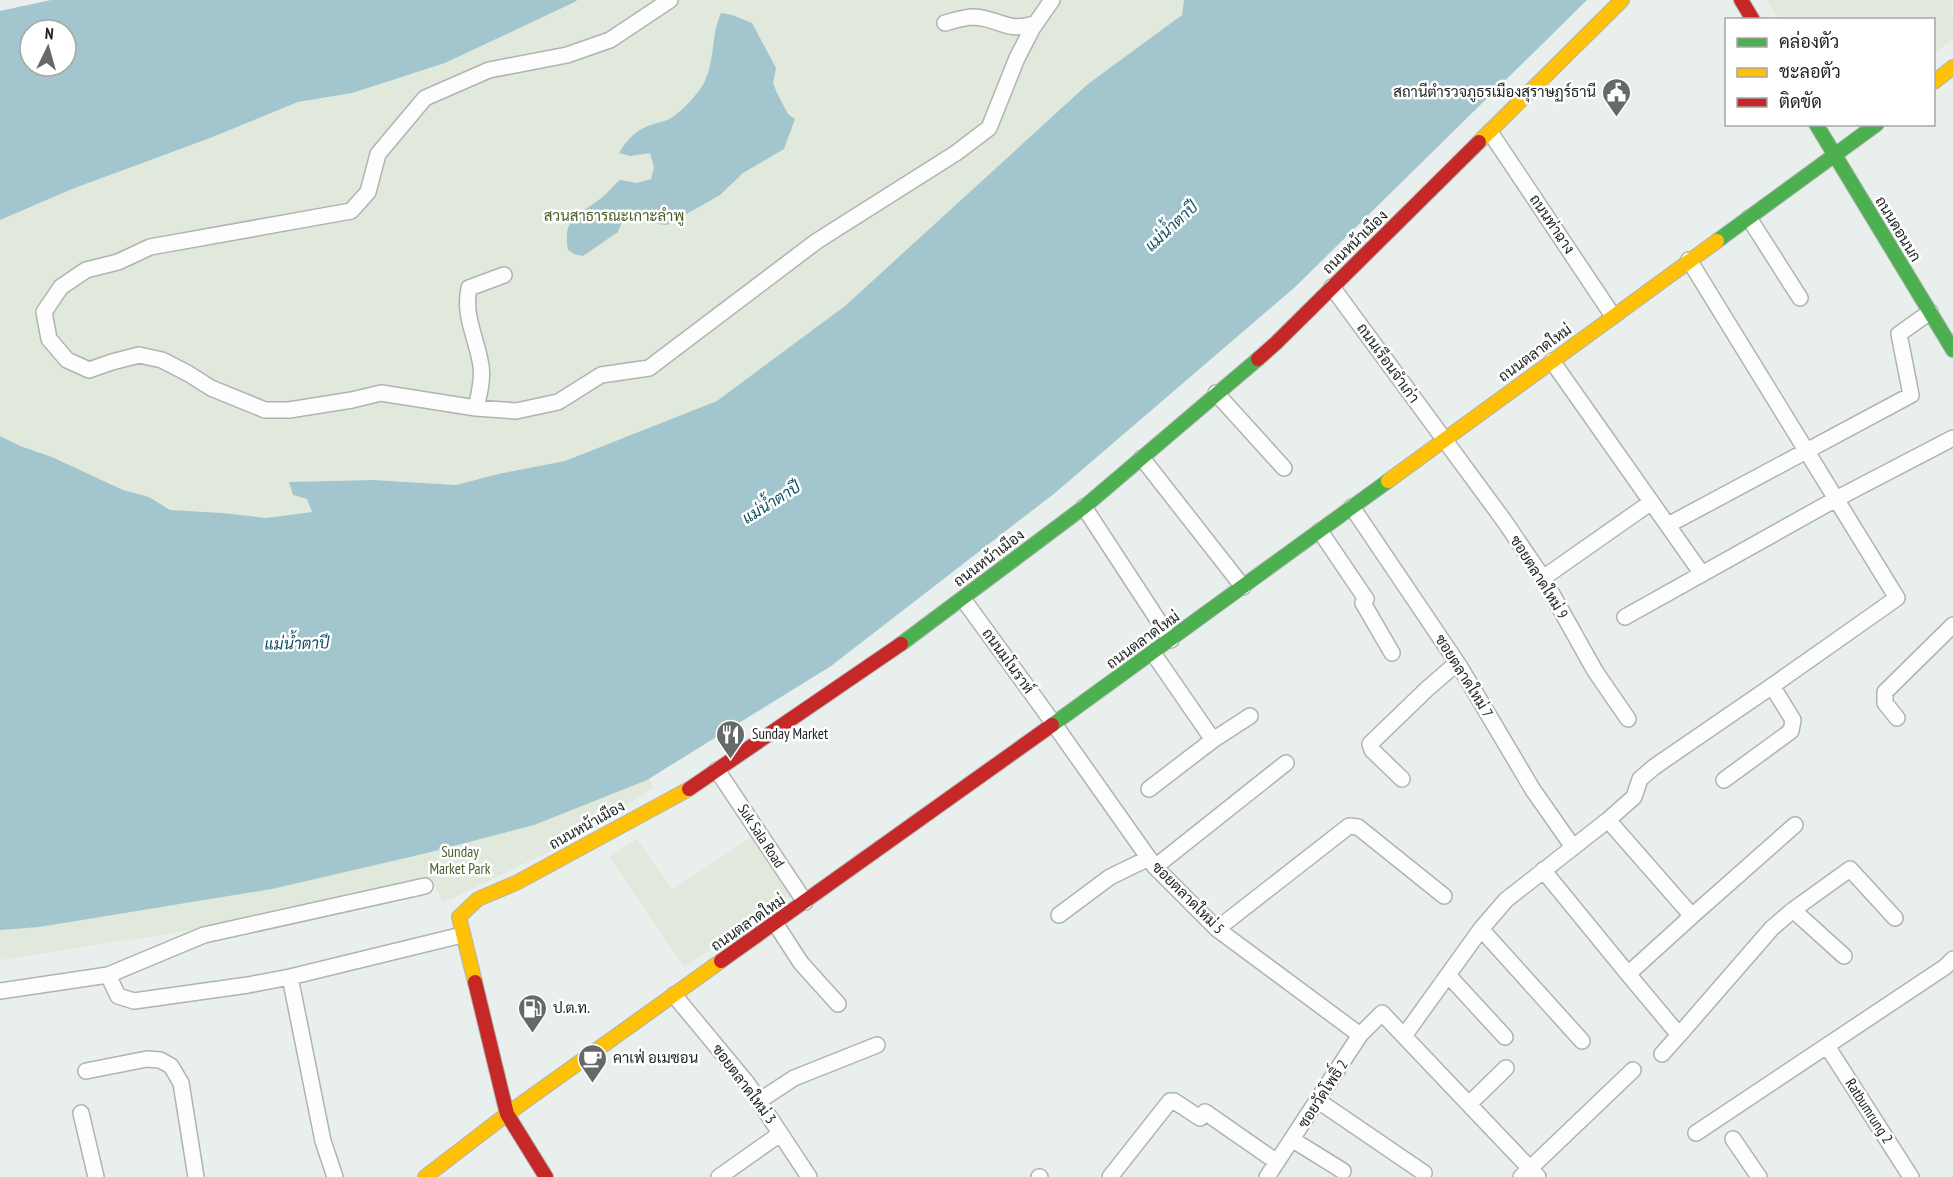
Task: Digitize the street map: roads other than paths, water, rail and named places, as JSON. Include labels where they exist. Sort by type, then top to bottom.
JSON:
[{"type":"main road","name":"ถนนหน้าเมือง","points":[[546,1177],[507,1114],[459,917],[478,899],[516,883],[694,786],[927,626],[1084,507],[1276,342],[1622,0]]},
{"type":"main road","points":[[1741,0],[1752,18]]},
{"type":"main road","points":[[1935,81],[1953,68]]},
{"type":"main road","name":"ถนนดอนนก","points":[[1817,126],[1953,350]]},
{"type":"main road","name":"ถนนตลาดใหม่","points":[[425,1177],[507,1114],[1171,640],[1873,126]]},
{"type":"street","points":[[670,0],[610,40],[567,55],[489,70],[425,98],[378,154],[368,192],[351,211],[150,247],[118,262],[86,270],[61,287],[44,312],[49,339],[67,360],[89,370],[139,355],[162,360],[211,388],[265,410],[289,410],[381,393],[476,408],[516,411],[558,402],[601,375],[649,368],[817,241],[956,153],[989,128],[1010,74],[1036,23],[1052,0]]},
{"type":"street","points":[[945,23],[974,17],[1007,27],[1023,27],[1036,23]]},
{"type":"street","name":"ถนนท่าฉาง","points":[[1490,132],[1613,316]]},
{"type":"street","points":[[1749,218],[1800,298]]},
{"type":"street","points":[[1633,1070],[1529,1174],[1404,1036],[1481,929],[1506,900],[1634,797],[1640,779],[1897,598],[1689,260]]},
{"type":"street","points":[[476,408],[482,367],[472,336],[466,302],[469,288],[504,275]]},
{"type":"street","name":"ถนนเรือนจำเก่า","points":[[1332,287],[1444,440]]},
{"type":"street","points":[[1668,525],[1911,395],[1899,334],[1930,312]]},
{"type":"street","points":[[1552,361],[1702,574]]},
{"type":"street","points":[[1216,393],[1284,468]]},
{"type":"street","points":[[1625,617],[1836,499],[1953,438]]},
{"type":"street","name":"ซอยตลาดใหม่ 9","points":[[1444,440],[1543,578],[1595,671],[1628,718]]},
{"type":"street","points":[[1142,458],[1243,587]]},
{"type":"street","points":[[1543,578],[1650,503]]},
{"type":"street","points":[[1084,507],[1171,640]]},
{"type":"street","name":"ซอยตลาดใหม่ 7","points":[[1352,507],[1457,663],[1533,790],[1572,847]]},
{"type":"street","points":[[1320,531],[1366,599],[1363,603],[1392,653]]},
{"type":"street","name":"ถนนมโนราห์","points":[[963,599],[1054,724]]},
{"type":"street","points":[[1897,718],[1885,703],[1885,692],[1953,625]]},
{"type":"street","points":[[1153,653],[1213,740]]},
{"type":"street","points":[[1402,779],[1372,750],[1370,744],[1457,663]]},
{"type":"street","points":[[1724,780],[1791,731],[1793,720],[1772,686]]},
{"type":"street","points":[[1149,789],[1213,740],[1250,716]]},
{"type":"street","name":"ซอยตลาดใหม่ 5","points":[[1054,724],[1152,863],[1217,929],[1360,1035]]},
{"type":"street","points":[[1059,915],[1110,877],[1152,863],[1286,763]]},
{"type":"street","name":"Suk Sala Road","points":[[717,770],[805,902]]},
{"type":"street","points":[[1608,820],[1692,916]]},
{"type":"street","points":[[1628,974],[1795,825]]},
{"type":"street","points":[[1217,929],[1349,826],[1358,827],[1444,896]]},
{"type":"street","points":[[1662,1054],[1772,927],[1850,869],[1895,918]]},
{"type":"street","points":[[1543,870],[1679,1035]]},
{"type":"street","points":[[0,991],[108,975],[204,935],[225,929],[425,886]]},
{"type":"street","points":[[1793,910],[1844,956]]},
{"type":"street","points":[[775,923],[801,963],[838,1004]]},
{"type":"street","points":[[1481,929],[1582,1041]]},
{"type":"street","points":[[108,975],[118,996],[134,1001],[168,998],[290,977],[462,935]]},
{"type":"street","points":[[1696,1133],[1945,967],[1953,958]]},
{"type":"street","points":[[1448,975],[1505,1036]]},
{"type":"street","points":[[290,977],[323,1141],[335,1177]]},
{"type":"street","name":"ซอยตลาดใหม่ 3","points":[[674,995],[747,1083],[809,1177]]},
{"type":"street","name":"ซอยวัดโพธิ์ 2","points":[[1267,1177],[1360,1035],[1382,1013],[1404,1036]]},
{"type":"street","points":[[759,1101],[794,1078],[877,1045]]},
{"type":"street","name":"Ratbumrung 2","points":[[1827,1046],[1911,1177]]},
{"type":"street","points":[[86,1071],[147,1059],[160,1060],[171,1066],[181,1083],[196,1177]]},
{"type":"street","points":[[1468,1104],[1506,1068]]},
{"type":"street","points":[[1110,1177],[1170,1101],[1174,1101],[1200,1118],[1205,1112],[1277,1162]]},
{"type":"street","points":[[1317,1101],[1424,1173]]},
{"type":"street","points":[[81,1113],[96,1177]]},
{"type":"street","points":[[719,1177],[780,1134]]},
{"type":"street","points":[[1733,1139],[1759,1177]]},
{"type":"street","points":[[1293,1140],[1343,1171]]},
{"type":"water","points":[[51,0],[577,1],[445,63],[352,93],[298,102],[210,138],[72,189],[0,220],[0,11]]},
{"type":"water","name":"แม่น้ำตาปี","points":[[1184,0],[1587,0],[1294,288],[1055,493],[831,666],[647,780],[534,825],[427,853],[272,889],[39,927],[0,930],[0,436],[123,490],[149,497],[170,510],[266,518],[312,512],[307,499],[293,495],[289,482],[373,480],[456,485],[565,461],[717,401],[845,306],[1088,84],[1182,15]]},
{"type":"water","points":[[721,13],[752,23],[776,68],[773,83],[788,114],[795,119],[784,149],[743,173],[720,195],[667,225],[658,224],[656,215],[646,211],[632,213],[622,221],[618,232],[583,256],[574,254],[568,250],[567,231],[579,214],[603,197],[620,180],[637,183],[651,179],[654,167],[650,153],[630,156],[619,153],[634,135],[648,126],[675,115],[701,88],[709,70],[715,32]]},
{"type":"place","name":"สถานีตำรวจภูธรเมืองสุราษฏร์ธานี","points":[[1617,118]]},
{"type":"place","name":"Sunday Market","points":[[731,760]]},
{"type":"place","name":"ป.ต.ท.","points":[[532,1034]]},
{"type":"place","name":"คาเฟ่ อเมซอน","points":[[592,1084]]},
{"type":"park label","name":"สวนสาธารณะเกาะลำพู","points":[[614,216]]},
{"type":"park label","name":"Sunday Market Park","points":[[460,860]]}]
